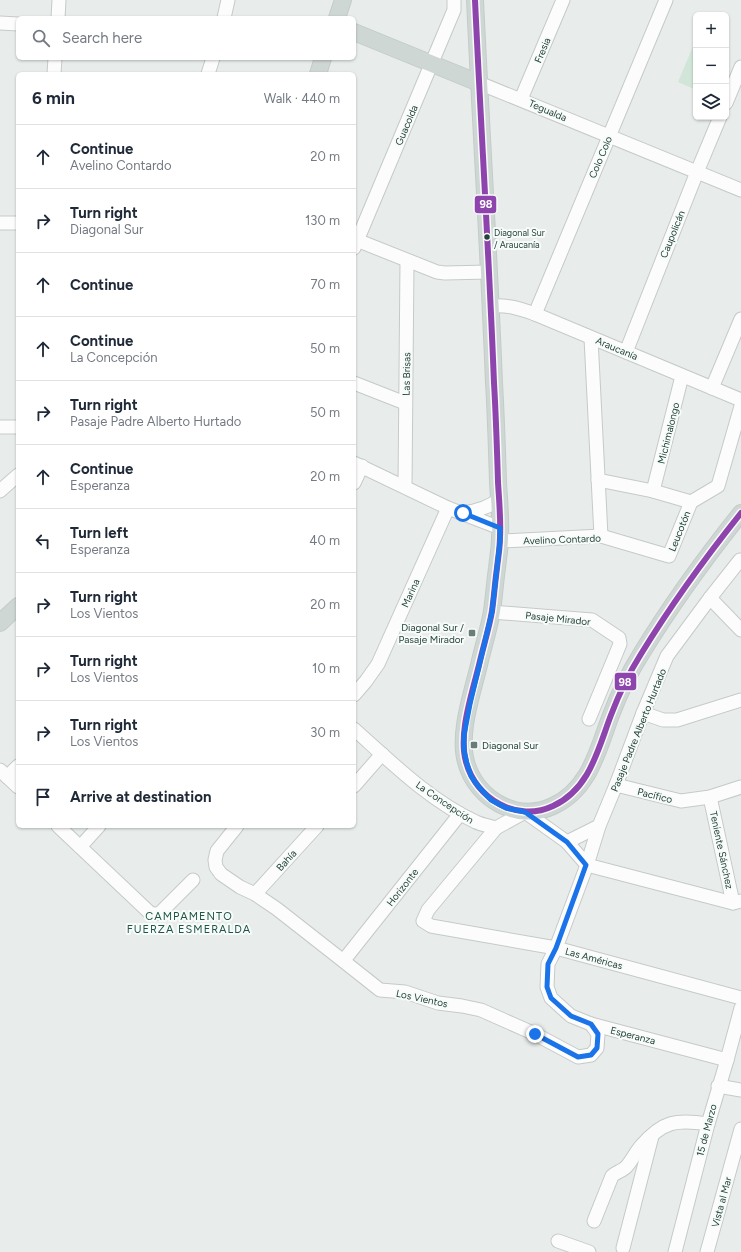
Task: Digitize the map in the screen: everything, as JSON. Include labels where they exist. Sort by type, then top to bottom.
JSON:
[{"type":"main road","points":[[338,16],[343,0]]},
{"type":"main road","points":[[475,0],[491,306],[500,535],[492,612],[470,704],[464,735],[464,750],[471,776],[478,786],[495,803],[506,808],[525,812],[541,810],[556,805],[570,796],[581,784],[592,766],[623,688],[639,657],[690,579],[741,513]]},
{"type":"main road","name":"Tegualda","points":[[356,33],[479,83]]},
{"type":"main road","points":[[319,72],[322,60]]},
{"type":"main road","points":[[0,623],[16,608]]},
{"type":"street","points":[[58,16],[59,0]]},
{"type":"street","points":[[224,16],[228,0]]},
{"type":"street","name":"Guacolda","points":[[356,241],[454,10],[454,0]]},
{"type":"street","name":"Fresia","points":[[521,99],[563,0]]},
{"type":"street","name":"Colo Colo","points":[[535,314],[666,0]]},
{"type":"street","points":[[0,23],[16,24]]},
{"type":"street","points":[[54,72],[55,60]]},
{"type":"street","points":[[209,72],[212,60]]},
{"type":"street","points":[[729,96],[741,68]]},
{"type":"street","name":"Tegualda","points":[[479,83],[741,190]]},
{"type":"street","name":"Caupolicán","points":[[626,352],[719,120]]},
{"type":"street","points":[[0,223],[16,224]]},
{"type":"street","points":[[356,243],[437,272],[489,272]]},
{"type":"street","name":"Las Brisas","points":[[405,486],[407,261]]},
{"type":"street","name":"Araucanía","points":[[491,306],[504,305],[535,314],[741,400]]},
{"type":"street","points":[[712,388],[741,318]]},
{"type":"street","points":[[591,338],[601,536]]},
{"type":"street","name":"Michimalongo","points":[[653,492],[682,376]]},
{"type":"street","points":[[356,383],[406,403]]},
{"type":"street","name":"Leucotón","points":[[669,556],[691,502],[718,486],[741,406]]},
{"type":"street","points":[[0,427],[16,427]]},
{"type":"street","name":"Avelino Contardo","points":[[358,465],[405,486],[448,508],[463,513],[500,535],[601,536],[669,556]]},
{"type":"street","points":[[0,491],[16,477]]},
{"type":"street","points":[[598,480],[691,502]]},
{"type":"street","points":[[463,513],[489,506],[499,498]]},
{"type":"street","name":"Marina","points":[[356,693],[378,664],[448,508]]},
{"type":"street","name":"Pasaje Padre Alberto Hurtado","points":[[556,948],[599,826],[616,785],[642,712],[667,656],[740,560]]},
{"type":"street","points":[[710,598],[741,630]]},
{"type":"street","name":"Pasaje Mirador","points":[[492,612],[592,620],[619,638],[620,644],[589,719]]},
{"type":"street","points":[[642,712],[663,720],[678,720],[741,700]]},
{"type":"street","name":"La Concepción","points":[[356,731],[427,792],[460,814],[477,823],[496,828]]},
{"type":"street","points":[[356,784],[382,754]]},
{"type":"street","points":[[16,767],[4,774],[16,785]]},
{"type":"street","name":"Pacífico","points":[[616,785],[681,801],[710,797],[741,787]]},
{"type":"street","name":"Teniente Sánchez","points":[[710,797],[737,902]]},
{"type":"street","points":[[496,828],[525,812],[567,842],[586,865],[737,902]]},
{"type":"street","name":"Horizonte","points":[[344,960],[460,814]]},
{"type":"street","points":[[567,842],[599,826]]},
{"type":"street","points":[[60,828],[150,913],[160,913],[193,880]]},
{"type":"street","points":[[80,847],[97,828]]},
{"type":"street","name":"Los Vientos","points":[[235,828],[217,852],[215,860],[216,867],[220,874],[240,887],[255,894],[277,909],[344,960],[380,990],[405,992],[438,1003],[481,1010],[535,1034],[578,1057],[591,1055],[597,1048],[598,1034],[591,1024]]},
{"type":"street","name":"Bahía","points":[[255,894],[315,828]]},
{"type":"street","name":"Las Américas","points":[[496,828],[428,910],[423,922],[431,926],[556,948],[741,998]]},
{"type":"street","name":"Esperanza","points":[[556,948],[548,964],[547,987],[551,998],[571,1016],[591,1024],[732,1054]]},
{"type":"street","name":"15 de Marzo","points":[[675,1252],[718,1086],[732,1054],[741,1008]]},
{"type":"street","points":[[718,1086],[741,1090]]},
{"type":"street","points":[[594,1221],[612,1176],[615,1172],[626,1168],[641,1146],[661,1127],[675,1122],[689,1121],[708,1124]]},
{"type":"street","name":"Vista al Mar","points":[[707,1252],[741,1129]]},
{"type":"street","points":[[623,1248],[652,1136]]},
{"type":"street","points":[[558,1241],[589,1252]]},
{"type":"green space","points":[[693,46],[693,89],[678,82]]},
{"type":"transit line","name":"98","points":[[475,0],[490,287],[500,530],[492,611],[467,714],[464,751],[471,775],[488,797],[512,809],[526,812],[539,811],[566,799],[576,789],[584,779],[597,754],[617,699],[628,676],[664,618],[714,547],[741,513]]},
{"type":"place","name":"Diagonal Sur / Araucanía","points":[[487,237]]},
{"type":"place","name":"Diagonal Sur / Pasaje Mirador","points":[[472,633]]},
{"type":"place","name":"Diagonal Sur","points":[[474,745]]},
{"type":"district","name":"CAMPAMENTO FUERZA ESMERALDA","points":[[189,922]]},
{"type":"route","points":[[463,513],[500,528],[500,541],[492,612],[464,735],[465,757],[471,776],[491,800],[506,808],[525,812],[567,842],[586,865],[556,948],[548,964],[547,987],[551,998],[571,1016],[591,1024],[598,1034],[597,1048],[591,1055],[578,1057],[535,1034]]}]
